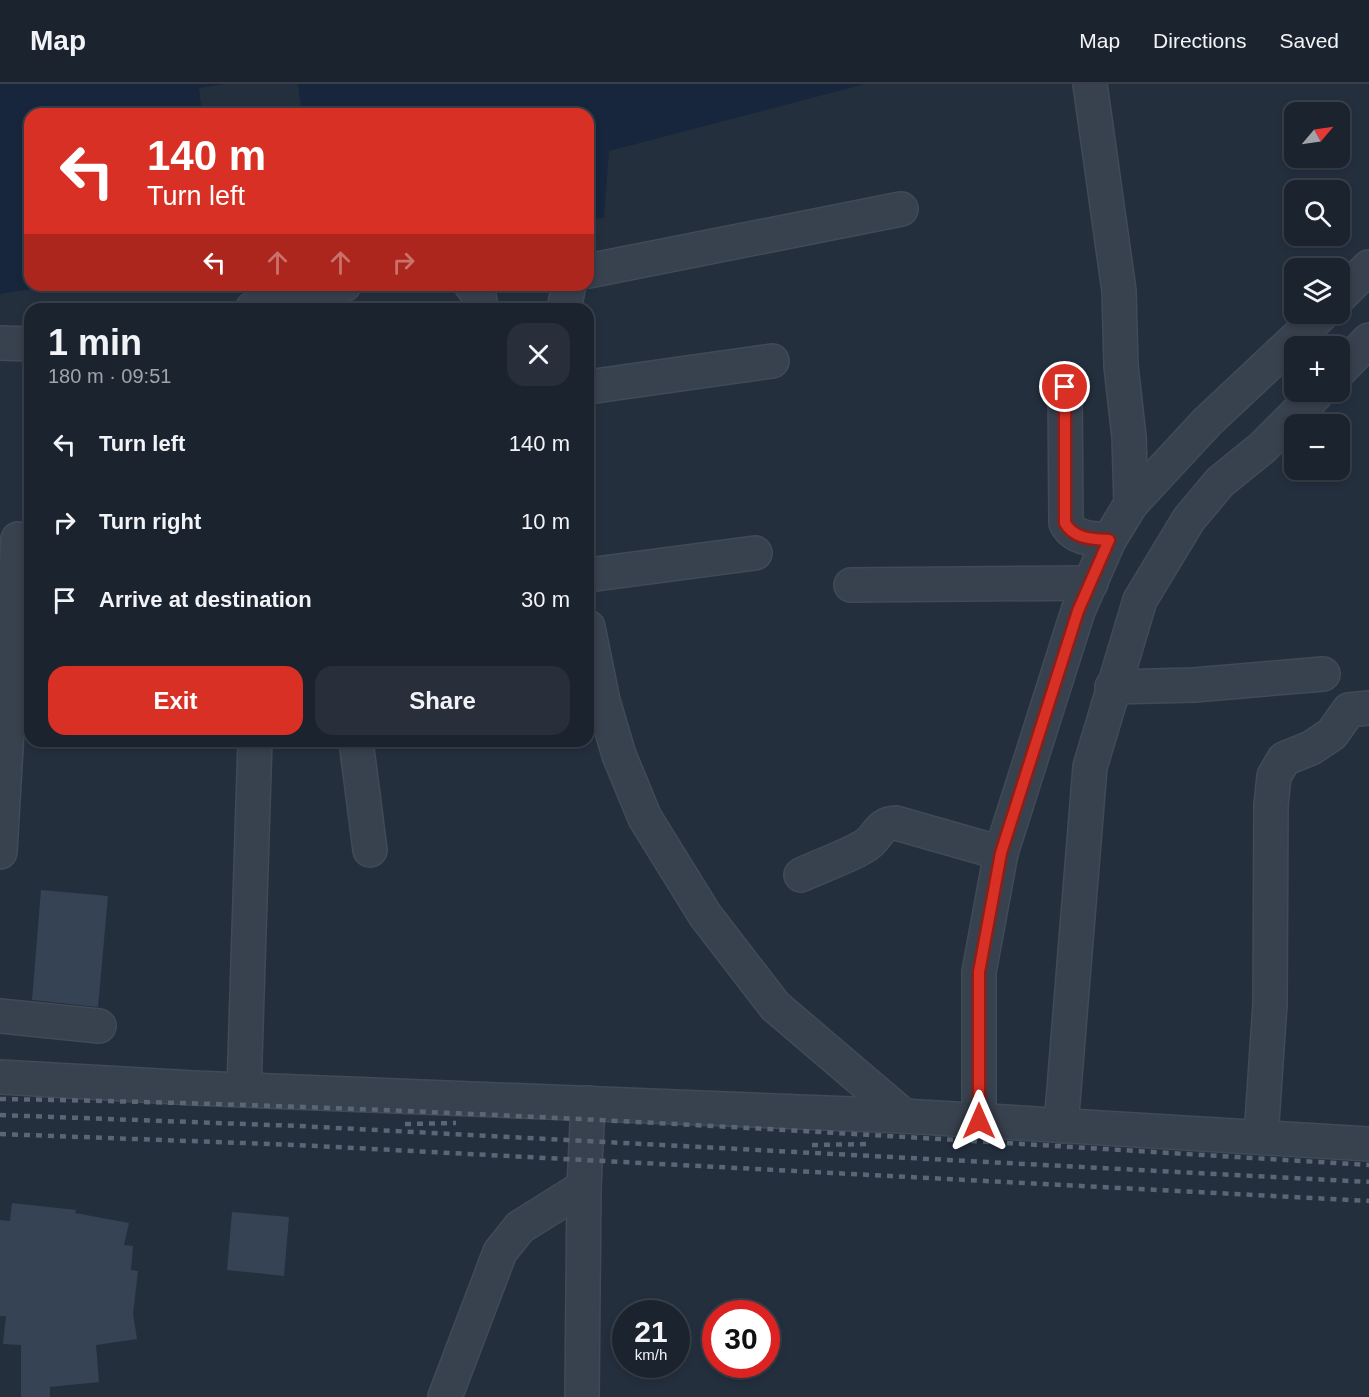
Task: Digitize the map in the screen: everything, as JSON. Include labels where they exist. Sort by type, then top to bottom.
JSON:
[{"type":"street","points":[[1090,84],[1119,291],[1121,366],[1129,437],[1131,504]]},
{"type":"street","points":[[594,270],[901,209]]},
{"type":"street","points":[[1350,286],[1369,267]]},
{"type":"street","points":[[296,303],[328,291]]},
{"type":"street","points":[[979,1121],[979,972],[1001,853],[1078,611],[1109,540],[1131,504],[1207,422],[1311,324]]},
{"type":"street","points":[[1350,360],[1369,340]]},
{"type":"street","points":[[0,343],[24,345]]},
{"type":"street","points":[[594,386],[772,361]]},
{"type":"street","points":[[1065,387],[1065,523],[1070,531],[1088,538],[1109,540]]},
{"type":"street","points":[[1061,1126],[1090,767],[1112,687],[1140,600],[1189,519],[1220,482],[1262,448],[1308,402]]},
{"type":"street","points":[[0,852],[16,538]]},
{"type":"street","points":[[594,574],[755,552]]},
{"type":"street","points":[[851,585],[1091,583]]},
{"type":"street","points":[[594,657],[603,701],[624,766],[645,818],[705,915],[775,1006],[904,1116]]},
{"type":"street","points":[[1112,687],[1194,686],[1323,674]]},
{"type":"street","points":[[1261,1137],[1270,1004],[1271,805],[1274,776],[1284,759],[1311,748],[1332,734],[1350,710],[1369,708]]},
{"type":"street","points":[[244,1090],[255,747]]},
{"type":"street","points":[[357,747],[370,850]]},
{"type":"street","points":[[801,875],[870,842],[879,828],[886,824],[896,823],[1001,853]]},
{"type":"street","points":[[0,1016],[99,1026]]},
{"type":"street","points":[[0,1077],[244,1090],[904,1116],[1369,1144]]},
{"type":"street","points":[[582,1397],[584,1187],[588,1103]]},
{"type":"street","points":[[445,1397],[500,1252],[520,1227],[584,1187]]},
{"type":"water","points":[[0,84],[865,84],[609,151],[604,218],[594,219],[594,108],[24,108],[24,290],[0,294]]},
{"type":"pier","points":[[226,84],[298,84],[301,108],[201,108],[199,88]]},
{"type":"building","points":[[41,890],[108,896],[98,1007],[32,1000]]},
{"type":"building","points":[[12,1203],[76,1210],[75,1213],[129,1223],[124,1245],[133,1246],[131,1270],[138,1271],[133,1314],[137,1339],[96,1345],[99,1382],[50,1387],[50,1397],[21,1397],[21,1345],[3,1344],[6,1316],[0,1316],[0,1220],[10,1221]]},
{"type":"building","points":[[232,1212],[289,1217],[284,1276],[227,1270]]},
{"type":"railway","points":[[0,1099],[343,1108],[685,1124],[1369,1165]]},
{"type":"railway","points":[[0,1115],[299,1126],[1369,1182]]},
{"type":"railway","points":[[405,1124],[456,1123]]},
{"type":"railway","points":[[0,1134],[297,1145],[1369,1201]]},
{"type":"railway","points":[[812,1145],[872,1144]]},
{"type":"route","points":[[979,1121],[979,972],[1001,853],[1078,611],[1109,540],[1088,538],[1070,531],[1065,523],[1065,387]]}]
